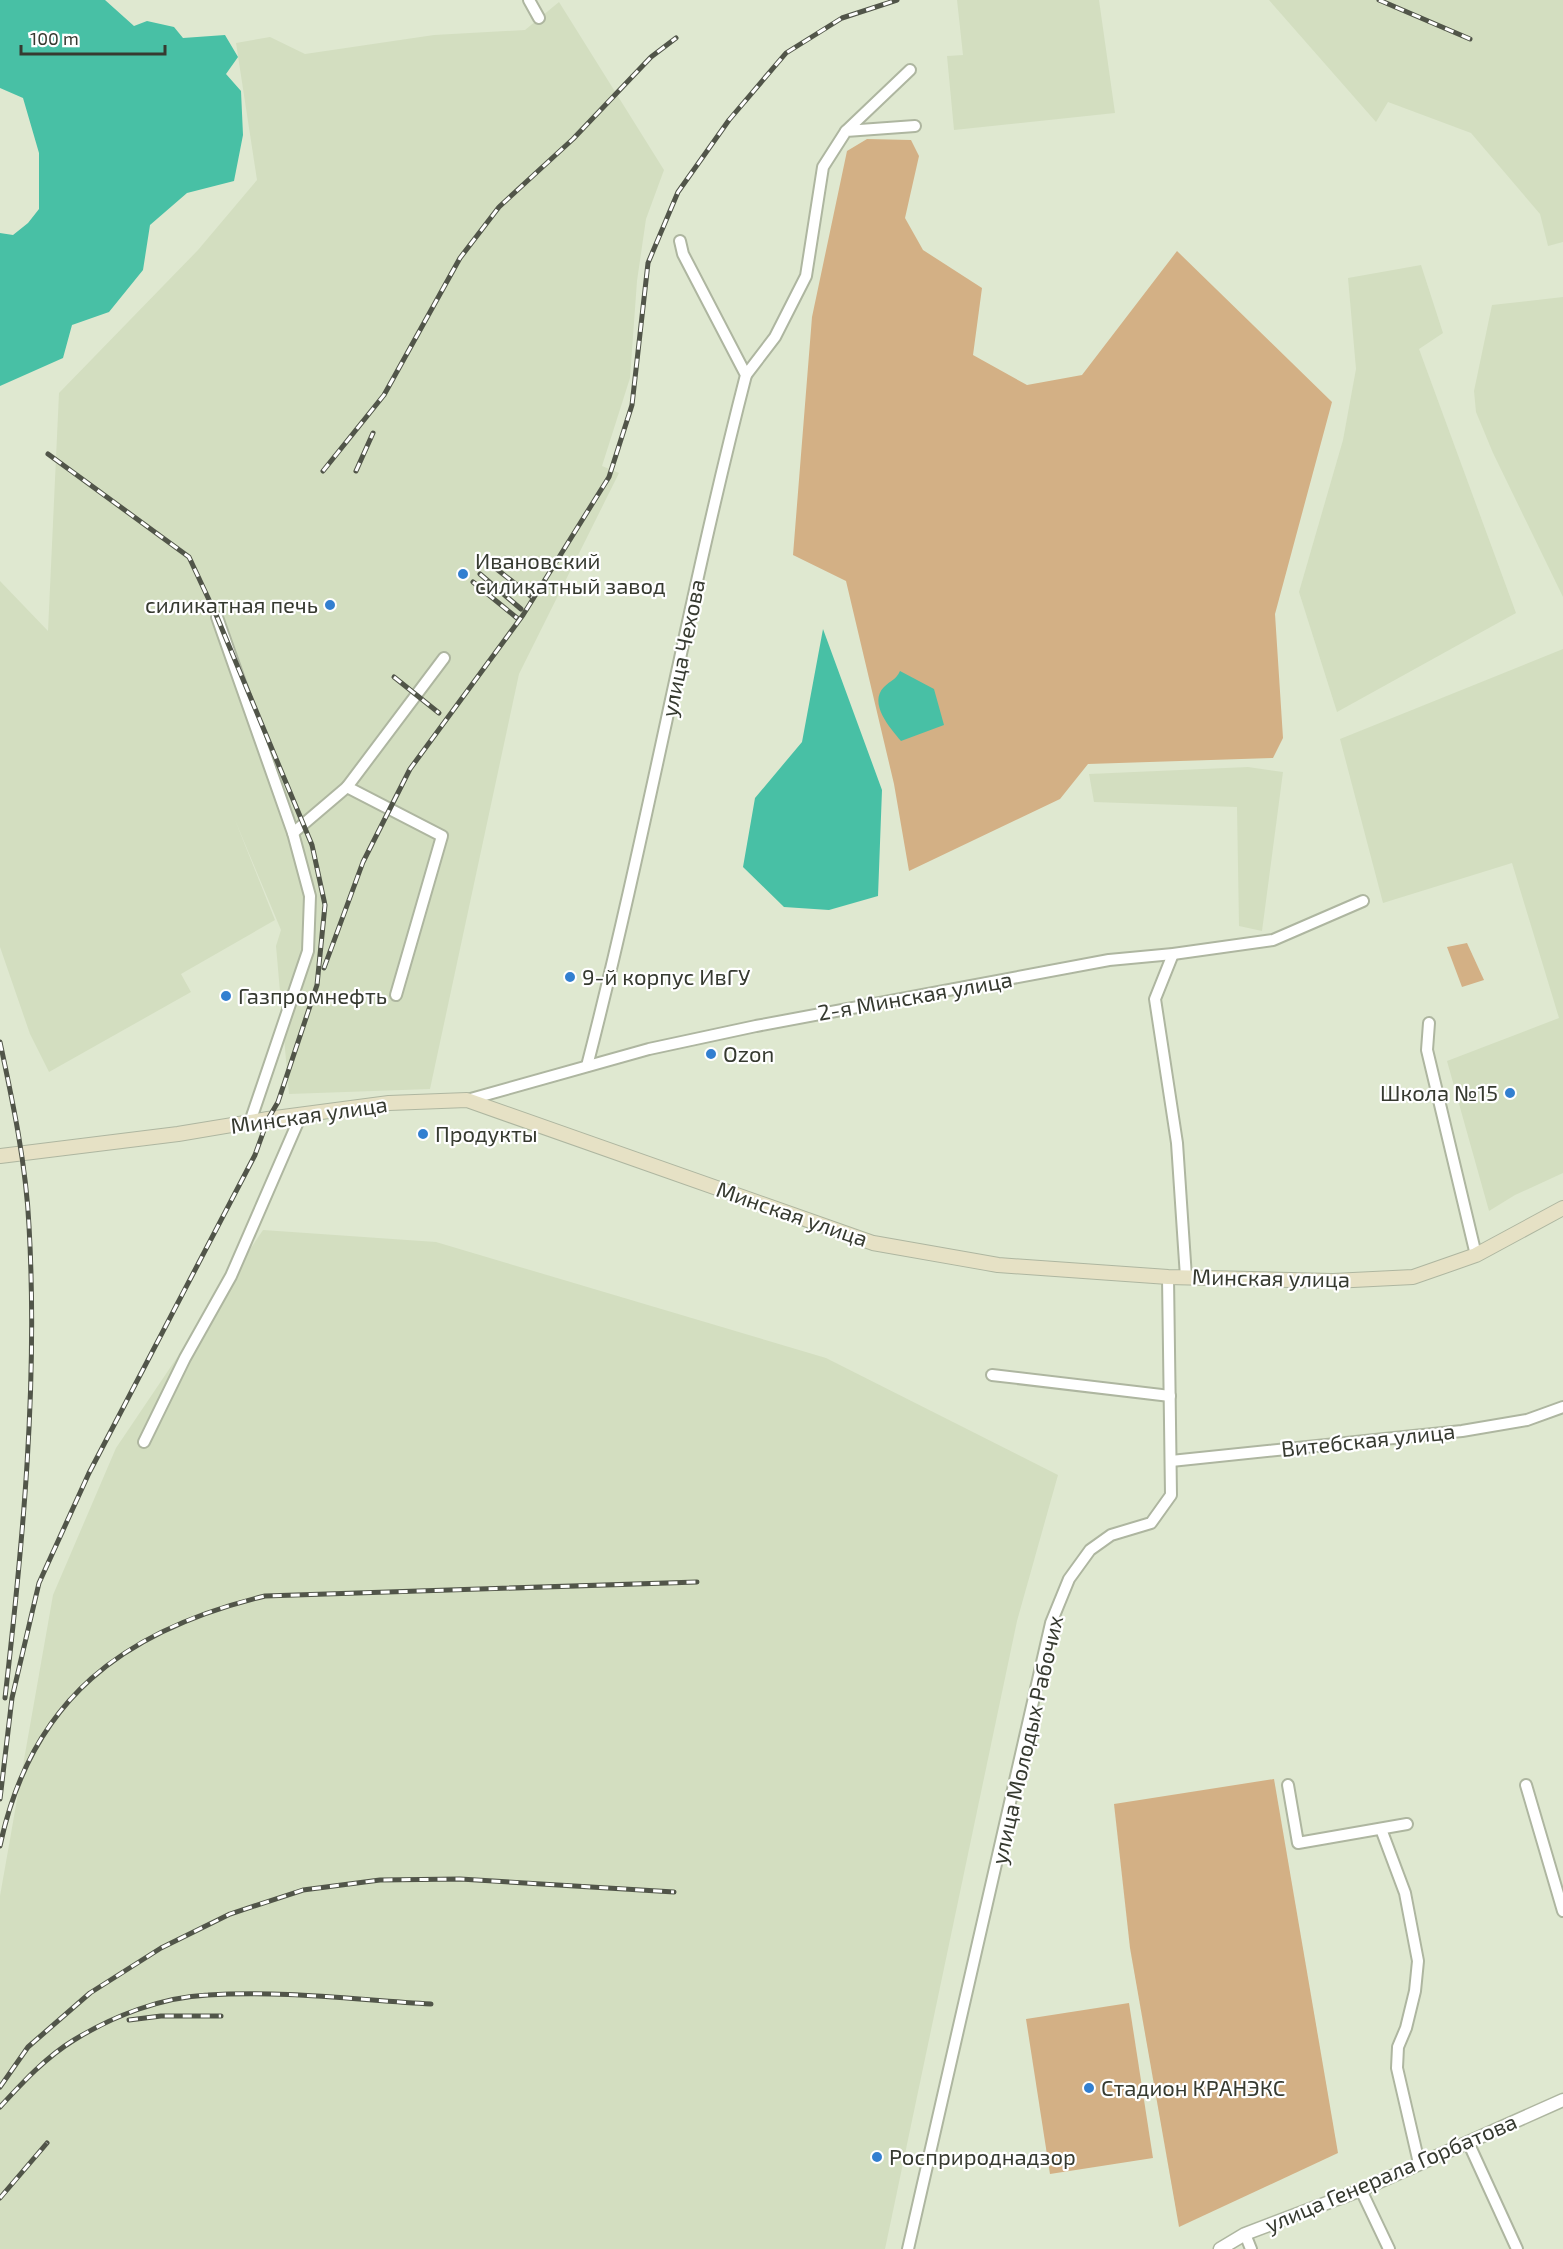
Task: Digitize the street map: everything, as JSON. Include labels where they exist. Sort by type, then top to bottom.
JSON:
[{"type":"main road","name":"Минская улица","points":[[0,1156],[178,1134],[398,1102],[467,1100],[873,1243],[998,1265],[1168,1277],[1333,1281],[1413,1277],[1476,1255],[1563,1208]]},
{"type":"street","points":[[529,0],[539,18]]},
{"type":"street","points":[[680,241],[683,254],[746,375],[775,337],[806,276],[823,167],[846,131],[910,70]]},
{"type":"street","points":[[846,131],[915,126]]},
{"type":"street","name":"улица Чехова","points":[[587,1066],[622,930],[723,464],[746,375]]},
{"type":"street","points":[[217,616],[293,833],[310,896],[308,951],[250,1122]]},
{"type":"street","points":[[293,833],[347,787],[444,658]]},
{"type":"street","points":[[347,787],[442,836],[396,995]]},
{"type":"street","name":"2-я Минская улица","points":[[467,1100],[649,1049],[756,1026],[1109,960],[1273,940],[1363,901]]},
{"type":"street","points":[[1173,954],[1155,999],[1177,1143],[1186,1277]]},
{"type":"street","points":[[1429,1023],[1427,1050],[1476,1255]]},
{"type":"street","points":[[144,1442],[185,1359],[231,1276],[301,1115]]},
{"type":"street","name":"улица Молодых Рабочих","points":[[908,2249],[1051,1623],[1070,1579],[1090,1550],[1111,1535],[1150,1523],[1171,1495],[1168,1277]]},
{"type":"street","points":[[992,1375],[1170,1396]]},
{"type":"street","name":"Витебская улица","points":[[1171,1461],[1462,1431],[1527,1420],[1563,1407]]},
{"type":"street","points":[[1288,1785],[1298,1843],[1407,1824]]},
{"type":"street","points":[[1526,1785],[1563,1911]]},
{"type":"street","points":[[1381,1829],[1405,1893],[1418,1961],[1415,1992],[1406,2028],[1398,2047],[1397,2068],[1419,2163]]},
{"type":"street","name":"улица Генерала Горбатова","points":[[1220,2249],[1245,2234],[1361,2190],[1563,2100]]},
{"type":"street","points":[[1468,2142],[1517,2249]]},
{"type":"street","points":[[1361,2190],[1389,2249]]},
{"type":"street","points":[[1245,2234],[1251,2249]]},
{"type":"shaded area","points":[[957,0],[1099,0],[1115,113],[954,130],[947,56],[963,55]]},
{"type":"shaded area","points":[[1269,0],[1563,0],[1563,242],[1548,246],[1540,214],[1471,133],[1388,102],[1376,122]]},
{"type":"shaded area","name":"Ивановский силикатный завод","points":[[559,2],[664,170],[646,219],[637,281],[630,378],[602,466],[619,473],[519,674],[430,1089],[289,1094],[276,946],[281,930],[235,820],[275,920],[181,974],[191,992],[49,1072],[30,1034],[0,947],[0,581],[48,631],[59,393],[198,250],[257,180],[236,43],[270,37],[305,54],[434,35],[525,30]]},
{"type":"shaded area","points":[[867,139],[911,140],[919,156],[905,218],[923,250],[982,288],[973,355],[1027,385],[1082,375],[1177,251],[1332,402],[1275,614],[1283,738],[1273,758],[1088,764],[1060,799],[909,871],[894,784],[846,581],[793,555],[812,317],[847,151]]},
{"type":"shaded area","points":[[1421,265],[1443,333],[1419,349],[1516,613],[1337,712],[1299,592],[1343,440],[1356,369],[1348,278]]},
{"type":"shaded area","points":[[1563,297],[1563,597],[1493,453],[1476,412],[1474,391],[1492,305]]},
{"type":"shaded area","points":[[1563,649],[1563,1173],[1515,1195],[1489,1211],[1447,1061],[1559,1018],[1512,863],[1383,903],[1340,739]]},
{"type":"shaded area","points":[[1248,767],[1283,772],[1262,931],[1239,926],[1237,807],[1094,802],[1089,774]]},
{"type":"shaded area","points":[[1467,943],[1484,980],[1462,987],[1447,947]]},
{"type":"shaded area","points":[[263,1230],[436,1242],[826,1358],[1058,1475],[1017,1621],[885,2249],[0,2249],[0,1896],[53,1595],[116,1448]]},
{"type":"shaded area","points":[[1274,1779],[1338,2153],[1179,2227],[1130,1948],[1114,1804]]},
{"type":"shaded area","name":"Стадион КРАНЭКС","points":[[1129,2003],[1153,2158],[1050,2174],[1026,2019]]},
{"type":"water","points":[[0,0],[105,0],[134,26],[147,21],[174,27],[183,38],[225,35],[238,57],[226,74],[241,91],[243,135],[234,181],[187,193],[150,225],[143,270],[109,312],[72,325],[63,358],[0,386],[0,233],[13,235],[28,223],[39,209],[39,153],[23,98],[0,88]]},
{"type":"water","points":[[823,629],[882,790],[878,896],[829,910],[784,907],[743,867],[755,798],[802,742]]},
{"type":"water","points":[[900,671],[934,689],[944,725],[901,741],[882,715],[878,700],[884,687]]},
{"type":"railway","points":[[324,968],[363,862],[410,769],[523,615],[609,477],[632,405],[648,263],[678,192],[729,120],[786,53],[842,18],[897,0]]},
{"type":"railway","points":[[1379,0],[1470,39]]},
{"type":"railway","points":[[323,471],[384,395],[460,258],[499,207],[573,139],[651,57],[676,38]]},
{"type":"railway","points":[[356,471],[373,433]]},
{"type":"railway","points":[[0,1799],[12,1698],[39,1583],[89,1473],[255,1155],[268,1119],[278,1102],[317,985],[325,905],[312,845],[217,617],[189,557],[48,454]]},
{"type":"railway","points":[[489,563],[532,597]]},
{"type":"railway","points":[[480,574],[521,609]]},
{"type":"railway","points":[[473,582],[517,618]]},
{"type":"railway","points":[[394,677],[439,713]]},
{"type":"railway","points":[[0,1042],[25,1180],[29,1226],[32,1344],[23,1521],[5,1698]]},
{"type":"railway","points":[[0,1846],[15,1794],[35,1750],[60,1711],[91,1679],[127,1651],[168,1629],[214,1610],[265,1596],[697,1582]]},
{"type":"railway","points":[[0,2087],[28,2047],[90,1993],[161,1948],[230,1914],[303,1890],[380,1880],[460,1879],[674,1892]]},
{"type":"railway","points":[[0,2107],[44,2062],[74,2040],[105,2023],[156,2004],[191,1997],[236,1994],[319,1996],[431,2004]]},
{"type":"railway","points":[[129,2020],[161,2016],[221,2016]]},
{"type":"railway","points":[[0,2198],[47,2143]]},
{"type":"place","name":"Ивановский силикатный завод","points":[[463,574]]},
{"type":"place","name":"силикатная печь","points":[[330,605]]},
{"type":"place","name":"9-й корпус ИвГУ","points":[[570,977]]},
{"type":"place","name":"Газпромнефть","points":[[226,996]]},
{"type":"place","name":"Ozon","points":[[711,1054]]},
{"type":"place","name":"Школа №15","points":[[1510,1093]]},
{"type":"place","name":"Продукты","points":[[423,1134]]},
{"type":"place","name":"Стадион КРАНЭКС","points":[[1089,2088]]},
{"type":"place","name":"Росприроднадзор","points":[[877,2157]]}]
